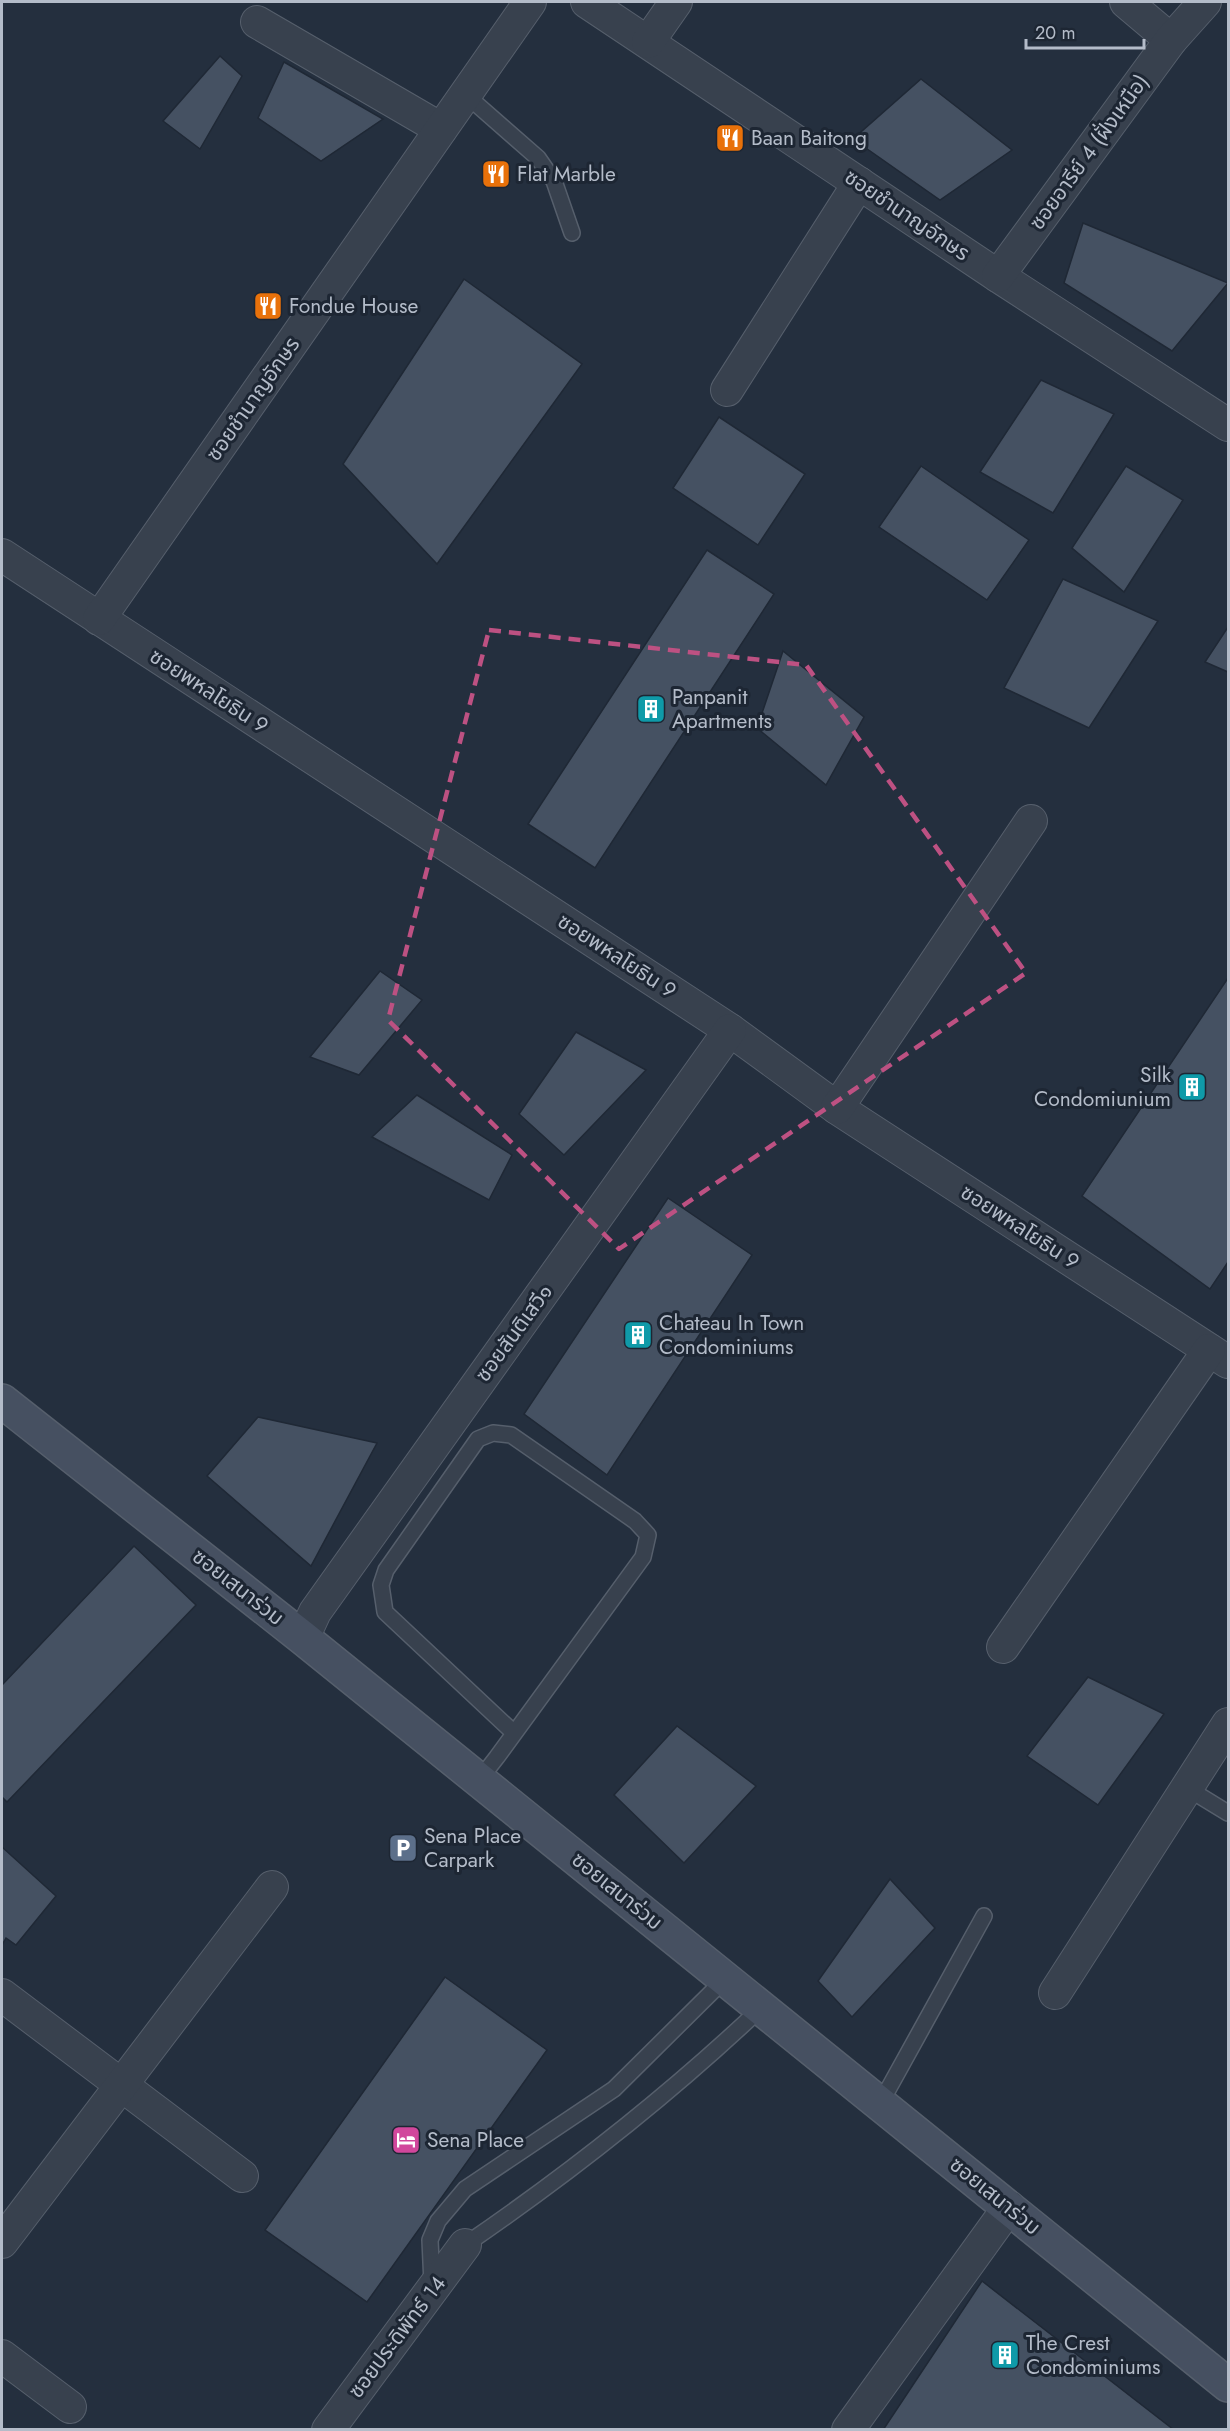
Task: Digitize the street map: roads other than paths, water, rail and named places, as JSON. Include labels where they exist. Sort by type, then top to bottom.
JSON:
[{"type":"street","name":"ซอยชำนาญอักษร","points":[[99,620],[530,2]]},
{"type":"street","name":"ซอยชำนาญอักษร","points":[[587,2],[998,276],[1228,425]]},
{"type":"street","points":[[648,42],[676,2]]},
{"type":"street","points":[[1126,2],[1171,40]]},
{"type":"street","name":"ซอยอารีย์ 4 (ฝั่งเหนือ)","points":[[998,276],[1171,40],[1205,2]]},
{"type":"street","points":[[257,22],[441,129]]},
{"type":"street","points":[[727,390],[859,183]]},
{"type":"street","name":"ซอยพหลโยธิน 9","points":[[2,555],[730,1030],[837,1108],[1219,1356]]},
{"type":"street","points":[[837,1108],[1031,821]]},
{"type":"street","name":"ซอยสันติเสวี๑","points":[[303,1638],[315,1612],[730,1030]]},
{"type":"street","points":[[1003,1647],[1219,1356]]},
{"type":"street","name":"ซอยเสนาร่วม","points":[[2,1401],[303,1638],[1228,2385]]},
{"type":"street","points":[[1055,1993],[1228,1724]]},
{"type":"street","points":[[2,2242],[272,1887]]},
{"type":"street","points":[[2,1995],[242,2176]]},
{"type":"street","points":[[848,2430],[1009,2207]]},
{"type":"street","name":"ซอยประดิพัทธ์ 14","points":[[328,2430],[465,2245]]},
{"type":"street","points":[[2,2356],[70,2407]]},
{"type":"lane","points":[[465,94],[538,158],[554,181],[572,233]]},
{"type":"lane","points":[[478,1780],[514,1733],[643,1557],[648,1535],[635,1521],[511,1435],[493,1433],[478,1439],[386,1570],[381,1585],[385,1612],[514,1733]]},
{"type":"lane","points":[[1187,1788],[1228,1813]]},
{"type":"lane","points":[[880,2104],[984,1916]]},
{"type":"lane","points":[[432,2290],[430,2240],[438,2221],[465,2189],[614,2089],[725,1979]]},
{"type":"lane","points":[[465,2245],[569,2173],[655,2102],[761,2008]]},
{"type":"place","name":"Baan Baitong","points":[[730,138]]},
{"type":"place","name":"Flat Marble","points":[[496,174]]},
{"type":"place","name":"Fondue House","points":[[268,306]]},
{"type":"place","name":"Panpanit Apartments","points":[[651,709]]},
{"type":"place","name":"Silk Condomiunium","points":[[1192,1087]]},
{"type":"place","name":"Chateau In Town Condominiums","points":[[638,1335]]},
{"type":"place","name":"Sena Place Carpark","points":[[403,1848]]},
{"type":"place","name":"Sena Place","points":[[406,2140]]},
{"type":"place","name":"The Crest Condominiums","points":[[1005,2355]]}]
